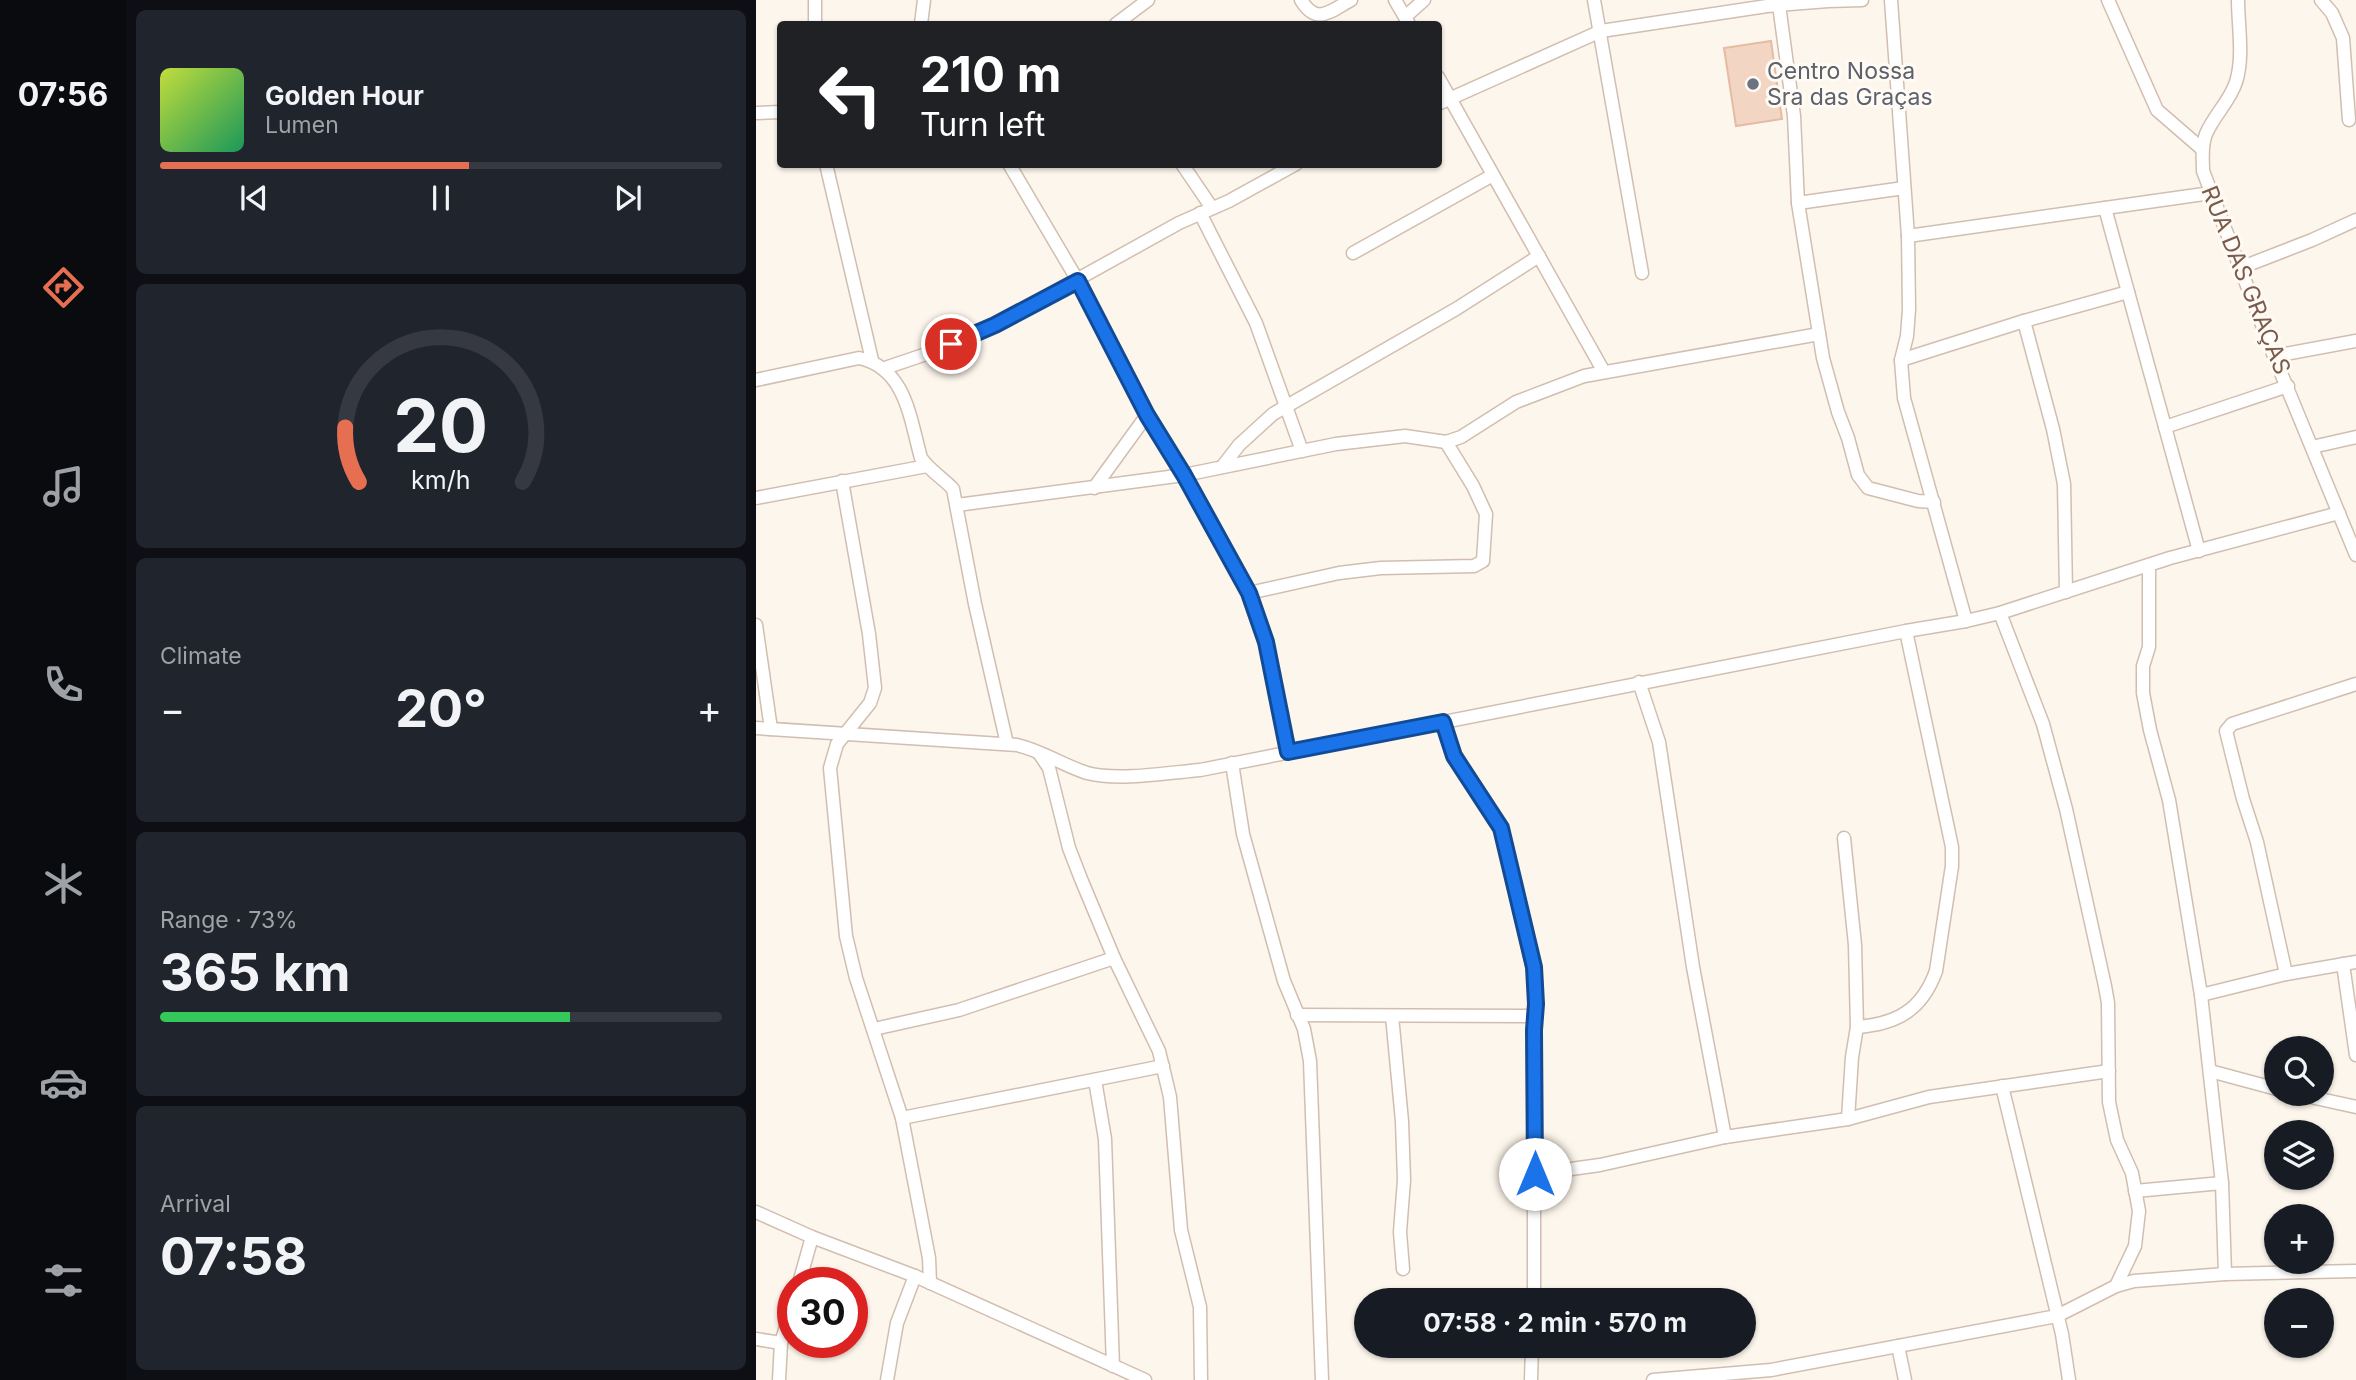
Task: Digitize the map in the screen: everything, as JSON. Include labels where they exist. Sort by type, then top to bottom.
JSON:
[{"type":"street","points":[[815,0],[815,21]]},
{"type":"street","points":[[921,21],[924,0]]},
{"type":"street","points":[[1120,21],[1148,0]]},
{"type":"street","points":[[1301,0],[1308,10],[1316,15],[1325,14],[1351,0]]},
{"type":"street","points":[[1395,0],[1407,20],[1424,0]]},
{"type":"street","points":[[1594,0],[1642,273]]},
{"type":"street","points":[[1604,372],[1493,175],[1444,101],[1601,31],[1720,6],[1863,0]]},
{"type":"street","points":[[1891,0],[1894,11],[1908,236],[1909,309],[1907,336],[1901,360],[1904,398],[1966,621]]},
{"type":"street","points":[[2108,0],[2157,110],[2202,149],[2207,133],[2237,80],[2238,0]]},
{"type":"street","points":[[2321,0],[2333,13],[2343,38],[2349,120]]},
{"type":"street","points":[[1779,5],[1794,116],[1798,203],[1822,358],[1858,475],[1868,488],[1918,501],[1934,502]]},
{"type":"street","points":[[756,113],[777,113]]},
{"type":"street","name":"RUA DAS GRAÇAS","points":[[2202,149],[2203,172],[2274,356],[2356,555]]},
{"type":"street","points":[[827,168],[872,360]]},
{"type":"street","points":[[1011,168],[1078,281],[1147,415],[1184,475],[1249,593],[1266,642],[1288,752]]},
{"type":"street","points":[[1184,168],[1256,323],[1302,451]]},
{"type":"street","points":[[885,368],[977,333],[1078,281],[1179,223],[1288,168]]},
{"type":"street","points":[[1353,253],[1493,175]]},
{"type":"street","points":[[1798,203],[1904,188]]},
{"type":"street","points":[[1908,236],[2211,193]]},
{"type":"street","points":[[2105,208],[2199,551]]},
{"type":"street","points":[[2241,268],[2356,220]]},
{"type":"street","points":[[1223,467],[1239,445],[1286,407],[1456,309],[1539,256]]},
{"type":"street","points":[[1901,360],[2128,292]]},
{"type":"street","points":[[2024,321],[2053,429],[2064,484],[2066,592]]},
{"type":"street","points":[[957,505],[1184,475],[1336,444],[1405,436],[1446,442],[1461,437],[1516,402],[1584,376],[1819,334]]},
{"type":"street","points":[[2274,356],[2356,341]]},
{"type":"street","points":[[756,380],[859,358],[872,360],[885,368],[900,388],[921,458],[953,489],[975,604],[1007,744]]},
{"type":"street","points":[[2165,427],[2288,386]]},
{"type":"street","points":[[1094,488],[1147,415]]},
{"type":"street","points":[[2312,447],[2356,437]]},
{"type":"street","points":[[1249,593],[1339,573],[1381,568],[1474,566],[1483,561],[1486,514],[1473,486],[1446,442]]},
{"type":"street","points":[[756,498],[927,466]]},
{"type":"street","points":[[842,481],[869,634],[875,688],[870,703],[833,751],[830,768],[846,936],[856,978],[902,1118],[929,1258],[930,1283]]},
{"type":"street","points":[[756,728],[1007,744],[1037,749],[1060,762],[1089,773],[1133,776],[1200,770],[1639,682],[1966,621],[2000,613],[2150,565],[2339,513]]},
{"type":"street","points":[[2150,565],[2149,647],[2143,666],[2143,693],[2169,800],[2201,995],[2222,1183],[2225,1274]]},
{"type":"street","points":[[2000,613],[2043,724],[2066,809],[2108,1003],[2109,1102],[2117,1140],[2132,1173],[2139,1210],[2135,1246],[2116,1286]]},
{"type":"street","points":[[756,625],[771,729]]},
{"type":"street","points":[[1857,1027],[1884,1024],[1895,1019],[1911,1009],[1930,987],[1936,971],[1952,866],[1952,846],[1906,631]]},
{"type":"street","points":[[1639,682],[1659,742],[1693,967],[1725,1137]]},
{"type":"street","points":[[2286,974],[2257,842],[2226,730],[2232,724],[2356,684]]},
{"type":"street","points":[[1443,722],[1460,766],[1501,828],[1534,967],[1534,1288]]},
{"type":"street","points":[[1037,749],[1049,768],[1069,848],[1114,958],[1159,1051],[1163,1066],[1170,1097],[1181,1230],[1200,1307],[1201,1380]]},
{"type":"street","points":[[1233,763],[1243,834],[1284,981],[1304,1029],[1310,1061],[1322,1380]]},
{"type":"street","points":[[1844,838],[1855,945],[1857,1027],[1848,1119]]},
{"type":"street","points":[[874,1029],[959,1010],[1114,958]]},
{"type":"street","points":[[2201,995],[2286,974],[2350,963],[2356,1055]]},
{"type":"street","points":[[1297,1015],[1535,1016]]},
{"type":"street","points":[[1392,1016],[1402,1121],[1404,1180],[1400,1232],[1403,1269]]},
{"type":"street","points":[[902,1118],[1163,1066]]},
{"type":"street","points":[[1535,1174],[1600,1165],[1725,1137],[1848,1119],[1929,1097],[2109,1071]]},
{"type":"street","points":[[2210,1071],[2264,1086]]},
{"type":"street","points":[[1095,1080],[1105,1139],[1113,1366]]},
{"type":"street","points":[[2002,1086],[2057,1316],[2069,1380]]},
{"type":"street","points":[[2334,1102],[2356,1107]]},
{"type":"street","points":[[2136,1192],[2222,1183]]},
{"type":"street","points":[[756,1212],[812,1237],[915,1276],[1145,1380]]},
{"type":"street","points":[[804,1267],[812,1237]]},
{"type":"street","points":[[1653,1380],[1771,1375],[1898,1346],[2057,1316],[2116,1286],[2134,1281],[2225,1274],[2356,1271]]},
{"type":"street","points":[[887,1380],[897,1323],[915,1276]]},
{"type":"street","points":[[756,1339],[777,1342]]},
{"type":"street","points":[[1898,1346],[1905,1380]]},
{"type":"street","points":[[779,1380],[780,1358]]},
{"type":"street","points":[[1531,1380],[1532,1358]]},
{"type":"building","name":"Centro Nossa Sra das Graças","points":[[1771,41],[1782,119],[1736,126],[1724,48]]},
{"type":"place","name":"Centro Nossa Sra das Graças","points":[[1753,84]]},
{"type":"route","points":[[951,344],[995,325],[1078,281],[1147,415],[1184,475],[1249,593],[1266,642],[1288,752],[1443,722],[1454,756],[1501,828],[1534,967],[1535,1174]]}]
